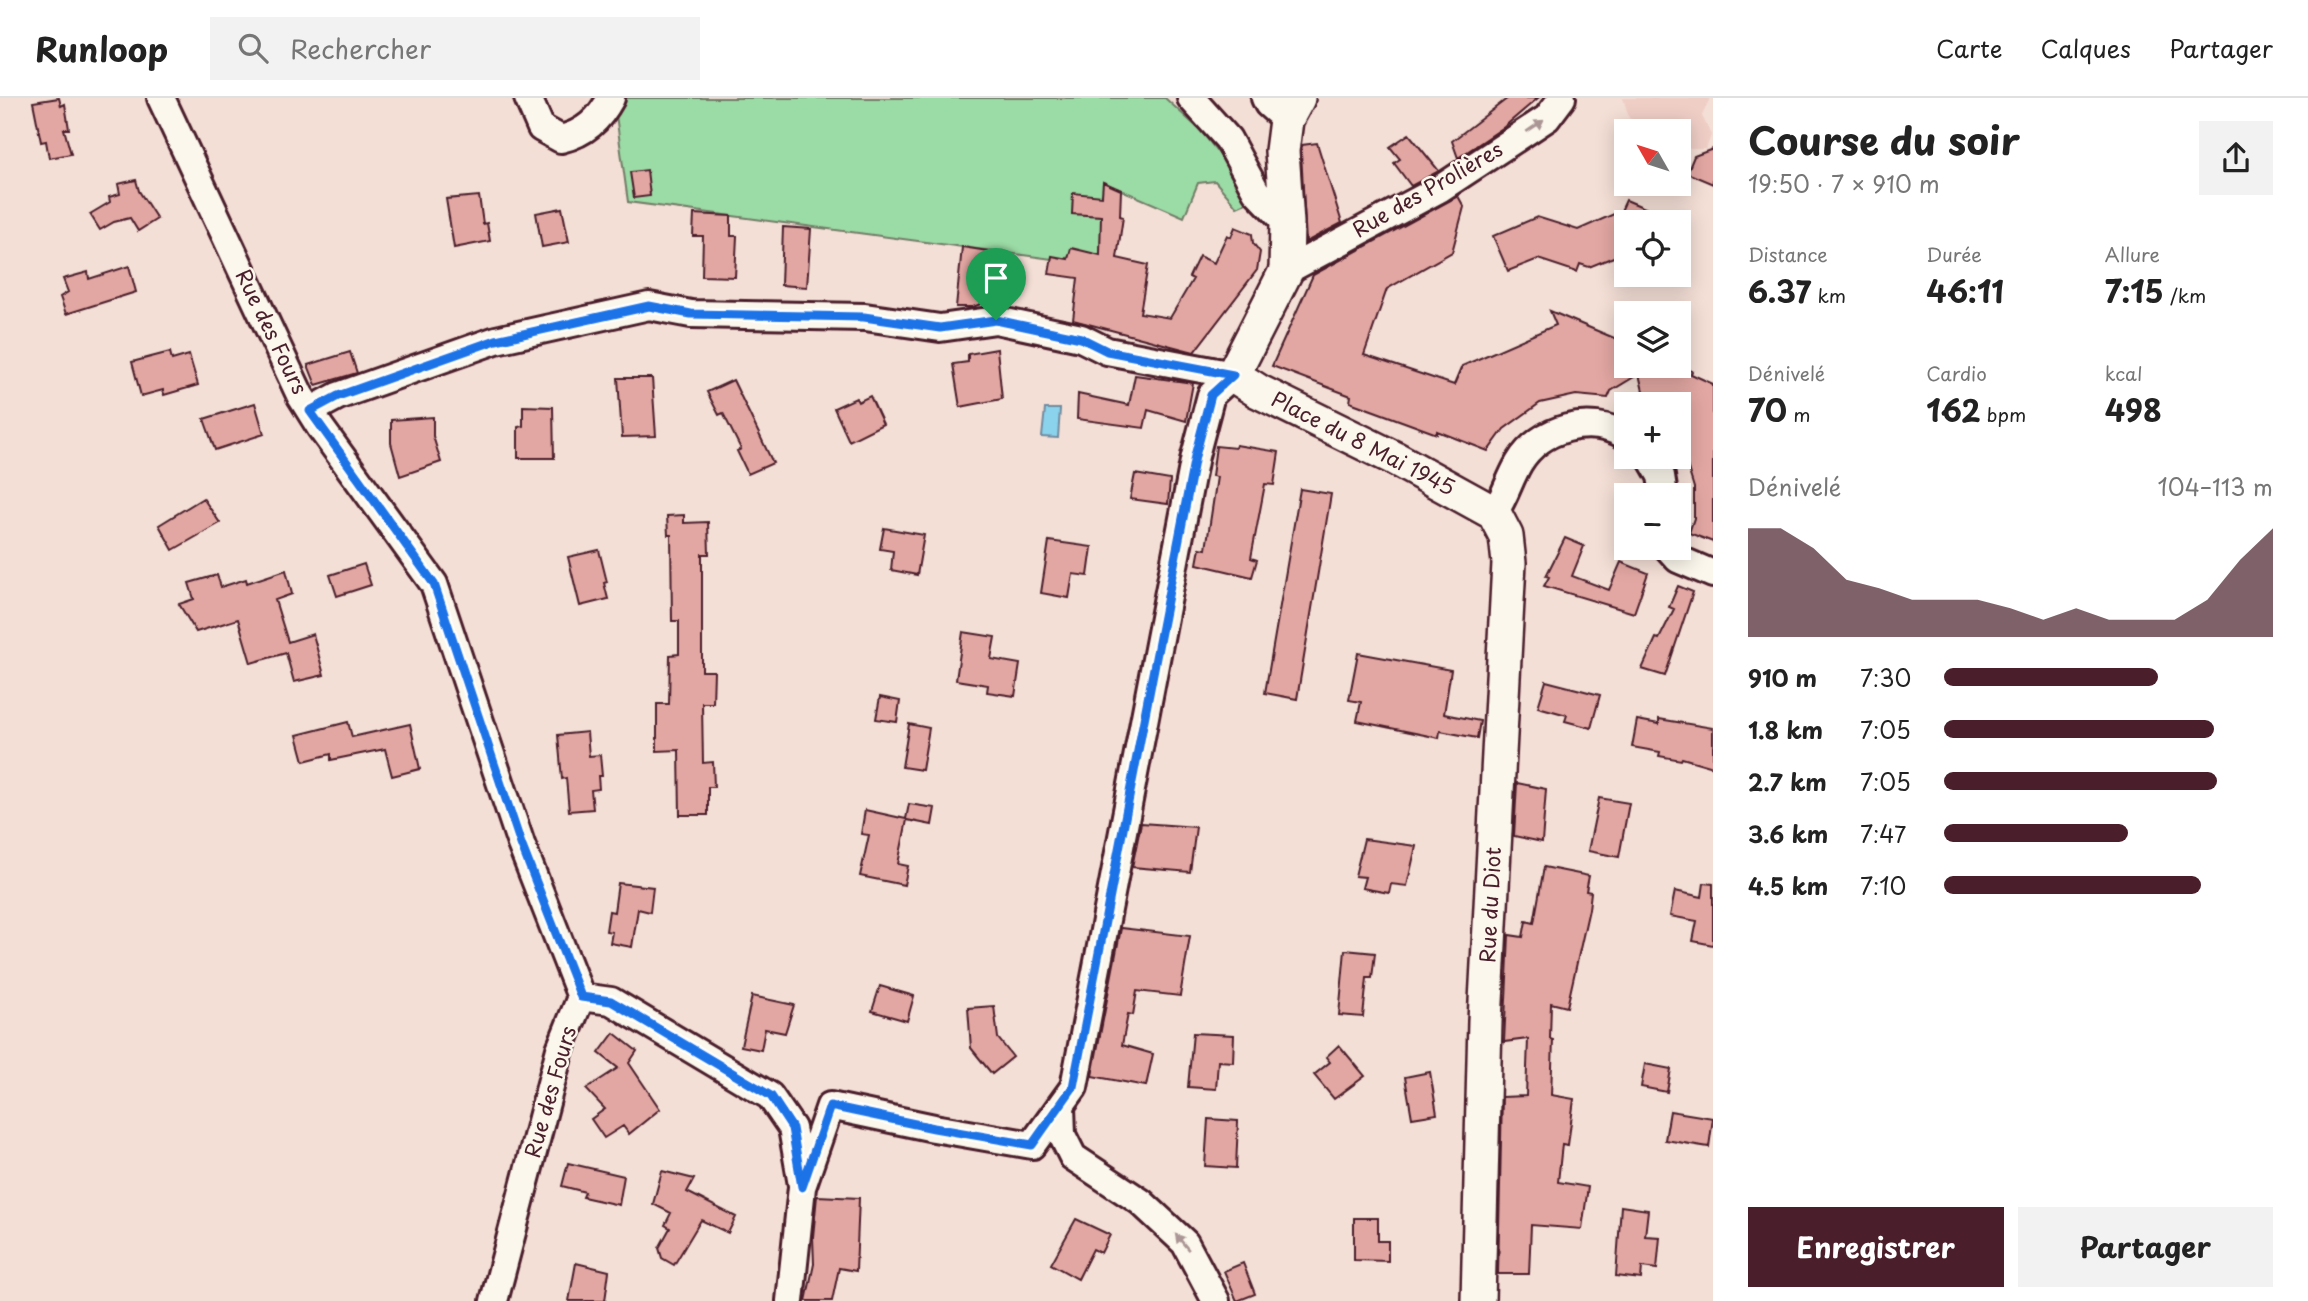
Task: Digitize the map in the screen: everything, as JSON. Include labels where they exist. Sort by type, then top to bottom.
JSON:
[{"type":"street","name":"Rue des Fours","points":[[160,98],[310,411],[434,584],[521,844],[581,997],[560,1049],[494,1301]]},
{"type":"street","points":[[528,98],[541,128],[561,139],[581,134],[611,98]]},
{"type":"street","points":[[1191,98],[1228,139],[1256,191],[1287,223]]},
{"type":"street","name":"Rue des Prolières","points":[[1286,271],[1441,188],[1546,118],[1562,98]]},
{"type":"street","points":[[790,1301],[802,1187],[830,1106],[1032,1145],[1073,1087],[1195,456],[1211,395],[1233,375],[1286,271],[1283,105]]},
{"type":"street","points":[[310,411],[338,396],[496,340],[649,306],[691,314],[864,317],[940,328],[996,320],[1081,338],[1107,351],[1233,375]]},
{"type":"street","name":"Place du 8 Mai 1945","points":[[1233,375],[1258,391],[1394,458],[1494,513]]},
{"type":"street","points":[[1494,513],[1503,500],[1519,463],[1536,442],[1554,431],[1578,425],[1614,430]]},
{"type":"street","name":"Rue du Diot","points":[[1478,1301],[1486,1008],[1509,563],[1506,537],[1494,513]]},
{"type":"street","points":[[1685,560],[1713,574]]},
{"type":"street","points":[[581,997],[611,1001],[771,1096],[792,1128],[802,1187]]},
{"type":"street","points":[[1061,1106],[1062,1135],[1073,1157],[1141,1202],[1185,1243],[1216,1301]]},
{"type":"shaded area","points":[[1623,98],[1710,98],[1702,116],[1711,135],[1706,149],[1691,149],[1691,119],[1629,118]]},
{"type":"green space","points":[[624,98],[1165,98],[1200,130],[1255,199],[1237,207],[1215,181],[1198,183],[1184,217],[1103,182],[1100,255],[1052,259],[628,202],[616,115]]},
{"type":"water","points":[[1045,409],[1060,409],[1058,438],[1042,437]]},
{"type":"building","points":[[59,98],[61,106],[65,104],[69,129],[64,129],[71,154],[49,158],[46,141],[41,142],[33,102]]},
{"type":"building","points":[[1508,98],[1538,98],[1504,127],[1458,158],[1452,141]]},
{"type":"building","points":[[1409,134],[1439,171],[1411,186],[1394,163],[1400,159],[1390,147]]},
{"type":"building","points":[[1317,143],[1342,223],[1306,242],[1301,152],[1302,145]]},
{"type":"building","points":[[1713,149],[1713,184],[1691,175],[1694,156]]},
{"type":"building","points":[[647,170],[650,196],[634,198],[630,172]]},
{"type":"building","points":[[136,180],[139,191],[157,219],[138,231],[130,218],[114,222],[100,230],[90,214],[110,202],[109,197],[120,194],[118,184]]},
{"type":"building","points":[[1103,182],[1121,190],[1120,216],[1123,217],[1117,258],[1148,265],[1140,313],[1170,318],[1193,279],[1189,277],[1199,256],[1214,263],[1227,235],[1231,237],[1235,227],[1252,234],[1253,243],[1260,252],[1257,270],[1194,352],[1073,320],[1078,278],[1049,274],[1052,256],[1068,259],[1071,248],[1100,255],[1101,216],[1072,214],[1073,193],[1102,196]]},
{"type":"building","points":[[479,196],[483,224],[487,223],[490,241],[454,248],[446,199]]},
{"type":"building","points":[[1458,196],[1464,207],[1452,252],[1387,289],[1364,355],[1454,385],[1462,366],[1556,325],[1550,311],[1614,338],[1614,378],[1632,378],[1611,391],[1608,398],[1576,395],[1540,403],[1504,429],[1488,451],[1350,402],[1351,396],[1272,366],[1313,275]]},
{"type":"building","points":[[1626,200],[1650,210],[1621,210]]},
{"type":"building","points":[[562,208],[569,242],[542,247],[536,213]]},
{"type":"building","points":[[694,214],[731,216],[731,236],[737,236],[735,277],[702,276],[703,236],[693,236]]},
{"type":"building","points":[[1614,214],[1614,257],[1589,267],[1580,264],[1577,272],[1538,259],[1508,271],[1493,236],[1537,217],[1578,230]]},
{"type":"building","points":[[783,227],[811,229],[807,287],[781,285]]},
{"type":"building","points":[[962,247],[988,251],[983,303],[973,307],[956,307]]},
{"type":"building","points":[[129,266],[136,292],[66,314],[60,297],[68,292],[63,279],[88,272],[89,279]]},
{"type":"building","points":[[997,349],[1002,399],[960,407],[953,364],[968,362],[968,354]]},
{"type":"building","points":[[170,352],[172,360],[189,355],[198,385],[164,395],[163,390],[141,396],[132,362]]},
{"type":"building","points":[[350,352],[357,373],[316,385],[308,365]]},
{"type":"building","points":[[1691,374],[1713,384],[1713,542],[1691,534],[1694,488],[1688,469],[1691,469],[1691,392],[1643,392],[1640,378],[1691,378]]},
{"type":"building","points":[[1135,375],[1193,383],[1186,421],[1148,410],[1144,428],[1077,419],[1078,394],[1129,405]]},
{"type":"building","points":[[618,378],[652,378],[656,436],[622,437]]},
{"type":"building","points":[[733,380],[773,463],[748,474],[737,451],[741,449],[723,413],[719,415],[707,392]]},
{"type":"building","points":[[870,396],[883,424],[849,441],[834,408],[856,398],[858,402]]},
{"type":"building","points":[[255,403],[264,434],[215,450],[204,419]]},
{"type":"building","points":[[523,406],[553,407],[554,458],[518,458],[518,427],[523,426]]},
{"type":"building","points":[[433,417],[433,436],[441,462],[400,476],[391,443],[391,420]]},
{"type":"building","points":[[1236,445],[1279,452],[1274,485],[1265,484],[1251,558],[1257,560],[1252,577],[1197,564],[1200,548],[1206,549],[1217,477],[1212,476],[1216,446],[1235,448]]},
{"type":"building","points":[[1135,474],[1170,480],[1168,504],[1130,499]]},
{"type":"building","points":[[1300,489],[1331,494],[1297,699],[1265,693]]},
{"type":"building","points":[[203,498],[220,523],[173,550],[159,525]]},
{"type":"building","points":[[684,515],[684,523],[708,522],[709,554],[702,554],[702,671],[714,671],[713,703],[702,703],[703,763],[713,762],[714,787],[708,787],[708,815],[680,815],[679,750],[657,751],[657,704],[669,704],[670,655],[679,654],[679,621],[672,621],[671,535],[668,535],[667,516]]},
{"type":"building","points":[[884,528],[924,535],[917,575],[891,570],[893,551],[880,549]]},
{"type":"building","points":[[1565,538],[1584,546],[1572,576],[1609,590],[1621,562],[1648,573],[1634,613],[1544,586],[1549,577],[1546,576]]},
{"type":"building","points":[[1049,541],[1092,547],[1088,576],[1073,574],[1069,598],[1041,593]]},
{"type":"building","points":[[599,550],[608,599],[580,606],[568,557]]},
{"type":"building","points":[[364,564],[371,585],[337,596],[330,575]]},
{"type":"building","points":[[286,570],[292,594],[275,600],[288,642],[313,634],[324,675],[294,682],[286,653],[251,663],[238,619],[196,632],[179,604],[194,599],[189,583],[217,575],[221,587],[246,579],[247,583]]},
{"type":"building","points":[[1678,586],[1693,592],[1665,676],[1642,669],[1656,638],[1659,639],[1674,609],[1669,607]]},
{"type":"building","points":[[963,632],[995,637],[991,659],[1020,664],[1015,696],[987,692],[988,685],[956,680]]},
{"type":"building","points":[[1358,653],[1451,670],[1444,714],[1480,721],[1477,738],[1440,731],[1439,738],[1357,721],[1361,702],[1349,700]]},
{"type":"building","points":[[1546,681],[1600,695],[1591,728],[1565,721],[1567,715],[1538,707]]},
{"type":"building","points":[[880,697],[900,701],[897,722],[876,719]]},
{"type":"building","points":[[1659,719],[1713,728],[1713,767],[1682,758],[1659,756],[1660,752],[1632,747],[1637,720],[1659,724]]},
{"type":"building","points":[[348,722],[352,737],[410,724],[420,769],[392,776],[385,749],[331,760],[331,754],[304,761],[297,735]]},
{"type":"building","points":[[909,724],[929,728],[922,770],[902,767]]},
{"type":"building","points":[[587,732],[589,756],[600,755],[602,776],[598,776],[599,789],[591,790],[593,809],[569,811],[566,778],[562,779],[558,735]]},
{"type":"building","points":[[1517,783],[1546,789],[1542,842],[1514,836]]},
{"type":"building","points":[[1599,798],[1629,803],[1619,857],[1588,851]]},
{"type":"building","points":[[909,804],[935,808],[932,825],[907,820],[898,864],[908,866],[904,885],[860,876],[869,835],[861,834],[865,810],[906,819]]},
{"type":"building","points":[[1141,823],[1196,827],[1190,872],[1132,867]]},
{"type":"building","points":[[1364,839],[1416,846],[1407,886],[1391,884],[1389,893],[1362,888],[1365,877],[1355,876]]},
{"type":"building","points":[[1544,867],[1589,876],[1586,891],[1591,892],[1589,909],[1567,1007],[1551,1003],[1550,1039],[1553,1040],[1551,1095],[1574,1099],[1568,1145],[1562,1144],[1558,1182],[1588,1187],[1582,1229],[1531,1225],[1529,1274],[1498,1274],[1502,1097],[1526,1096],[1528,1039],[1504,1042],[1509,935],[1523,937],[1526,921],[1534,923]]},
{"type":"building","points":[[618,883],[653,887],[650,912],[638,909],[632,947],[610,943],[612,932],[606,931],[609,911],[614,912]]},
{"type":"building","points":[[1704,883],[1713,884],[1713,945],[1693,941],[1697,921],[1670,916],[1675,891],[1702,897]]},
{"type":"building","points":[[1121,928],[1190,936],[1180,996],[1137,991],[1133,1015],[1128,1014],[1122,1045],[1153,1054],[1146,1086],[1092,1076]]},
{"type":"building","points":[[1345,950],[1375,953],[1372,978],[1367,978],[1363,1017],[1339,1015]]},
{"type":"building","points":[[880,986],[914,996],[907,1021],[872,1011]]},
{"type":"building","points":[[752,996],[794,1005],[785,1033],[765,1029],[761,1050],[741,1046]]},
{"type":"building","points":[[994,1006],[998,1038],[1013,1057],[992,1074],[971,1048],[968,1008]]},
{"type":"building","points":[[614,1033],[637,1051],[629,1063],[660,1109],[629,1134],[623,1126],[604,1138],[591,1119],[605,1109],[586,1089],[618,1068],[599,1053]]},
{"type":"building","points":[[1193,1033],[1234,1035],[1233,1062],[1218,1061],[1216,1089],[1188,1087]]},
{"type":"building","points":[[1339,1045],[1365,1076],[1334,1099],[1314,1075],[1330,1062],[1326,1057]]},
{"type":"building","points":[[1645,1064],[1671,1069],[1667,1092],[1641,1087]]},
{"type":"building","points":[[1430,1072],[1437,1114],[1412,1118],[1405,1077]]},
{"type":"building","points":[[1670,1111],[1713,1118],[1709,1147],[1665,1140]]},
{"type":"building","points":[[1208,1119],[1238,1121],[1236,1168],[1205,1166]]},
{"type":"building","points":[[568,1163],[624,1176],[619,1205],[583,1197],[585,1192],[562,1186]]},
{"type":"building","points":[[662,1171],[694,1179],[687,1192],[736,1217],[728,1233],[701,1220],[674,1265],[662,1258],[659,1248],[670,1228],[665,1225],[671,1213],[653,1204]]},
{"type":"building","points":[[817,1196],[859,1198],[856,1271],[839,1268],[832,1301],[806,1301],[814,1264],[813,1237]]},
{"type":"building","points":[[1621,1206],[1648,1210],[1645,1236],[1660,1237],[1657,1269],[1642,1267],[1641,1279],[1616,1276]]},
{"type":"building","points":[[1354,1218],[1378,1218],[1378,1241],[1388,1241],[1388,1261],[1354,1260]]},
{"type":"building","points":[[1076,1219],[1110,1235],[1101,1253],[1093,1249],[1078,1279],[1051,1264]]},
{"type":"building","points":[[576,1263],[609,1271],[605,1301],[569,1301]]},
{"type":"building","points":[[1243,1263],[1255,1294],[1237,1301],[1224,1271]]},
{"type":"route","points":[[649,306],[691,314],[864,317],[940,328],[996,320],[1081,338],[1107,351],[1233,375],[1211,395],[1195,456],[1073,1087],[1032,1145],[830,1106],[802,1187],[792,1128],[771,1096],[611,1001],[581,997],[521,844],[434,584],[310,411],[338,396],[496,340],[649,306]]}]
